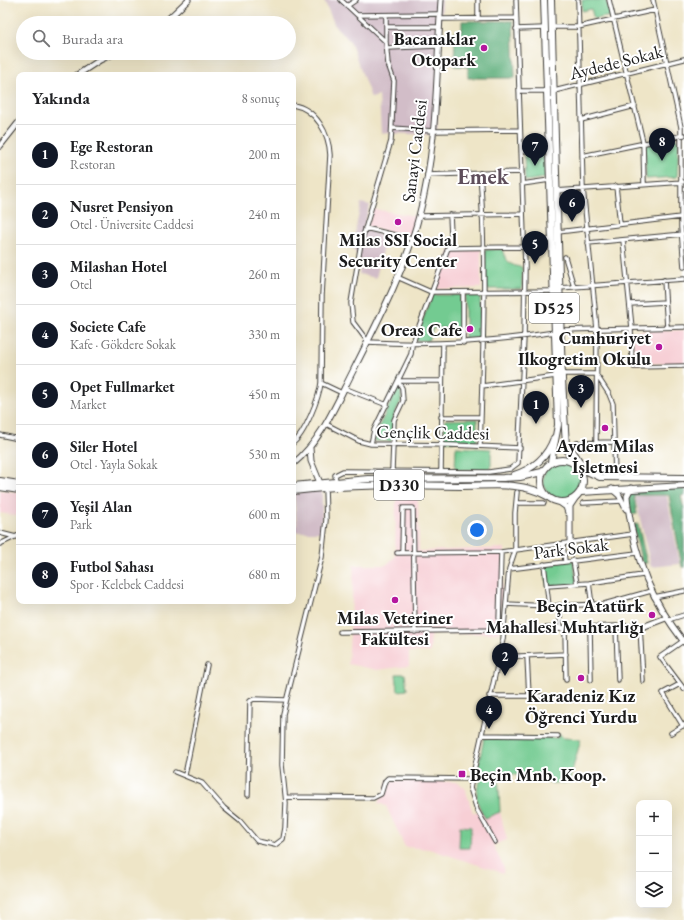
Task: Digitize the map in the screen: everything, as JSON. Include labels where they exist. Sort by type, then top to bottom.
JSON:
[{"type":"highway","name":"D525","points":[[544,0],[558,232],[556,289]]},
{"type":"highway","name":"D525","points":[[551,0],[552,27],[549,151],[559,375],[558,425],[551,462]]},
{"type":"highway","name":"D525","points":[[559,375],[566,446],[568,454],[577,466]]},
{"type":"highway","points":[[503,478],[527,470],[540,461],[550,448],[558,425]]},
{"type":"highway","points":[[565,427],[571,449],[579,461],[595,472],[615,478]]},
{"type":"highway","points":[[503,478],[526,476],[542,472],[551,462],[563,459],[600,477],[684,478]]},
{"type":"highway","points":[[542,472],[541,485],[547,496],[558,502],[566,502],[576,497],[581,492],[584,480],[577,466]]},
{"type":"highway","name":"D330","points":[[296,490],[336,481],[368,479],[503,478]]},
{"type":"highway","points":[[0,481],[16,484]]},
{"type":"highway","name":"D330","points":[[296,486],[380,484],[505,486],[531,488],[547,496]]},
{"type":"highway","points":[[581,492],[684,486]]},
{"type":"highway","points":[[0,487],[16,490]]},
{"type":"street","points":[[171,16],[188,0]]},
{"type":"street","points":[[341,0],[386,42]]},
{"type":"street","points":[[347,6],[356,0]]},
{"type":"street","name":"Sanayi Caddesi","points":[[296,461],[310,448],[326,424],[368,342],[412,239],[419,216],[427,175],[433,131],[441,0]]},
{"type":"street","points":[[478,0],[478,19]]},
{"type":"street","points":[[336,481],[335,475],[340,472],[392,470],[489,472],[510,468],[518,463],[520,448],[525,292],[516,0]]},
{"type":"street","points":[[578,0],[583,188],[597,329],[596,442]]},
{"type":"street","points":[[609,0],[643,142],[644,184]]},
{"type":"street","points":[[653,0],[683,135],[681,217],[684,267]]},
{"type":"street","points":[[552,27],[578,27],[655,10]]},
{"type":"street","points":[[357,15],[478,19],[516,18]]},
{"type":"street","points":[[386,15],[386,48],[388,64],[394,81],[392,128],[388,155],[365,228],[357,262],[350,312],[353,322],[368,342],[443,344],[484,342],[558,331],[684,327]]},
{"type":"street","points":[[386,27],[439,27]]},
{"type":"street","points":[[516,29],[545,28]]},
{"type":"street","points":[[386,48],[438,46]]},
{"type":"street","name":"Aydede Sokak","points":[[519,91],[550,91],[684,59]]},
{"type":"street","points":[[82,72],[100,60]]},
{"type":"street","points":[[296,106],[307,110],[325,131],[330,145],[321,382],[316,400],[296,441]]},
{"type":"street","points":[[581,120],[635,106]]},
{"type":"street","points":[[0,146],[16,126]]},
{"type":"street","points":[[392,128],[433,131],[520,130]]},
{"type":"street","points":[[582,156],[643,142],[683,135]]},
{"type":"street","points":[[521,151],[549,151]]},
{"type":"street","points":[[427,175],[522,172]]},
{"type":"street","points":[[480,173],[484,292],[484,342],[480,446]]},
{"type":"street","points":[[522,184],[550,180]]},
{"type":"street","points":[[556,191],[683,182]]},
{"type":"street","points":[[616,186],[620,224]]},
{"type":"street","points":[[419,216],[523,214]]},
{"type":"street","points":[[371,444],[374,430],[411,354],[412,344],[448,248],[451,234],[450,215]]},
{"type":"street","points":[[558,232],[681,217]]},
{"type":"street","points":[[365,228],[412,239]]},
{"type":"street","points":[[588,243],[683,234]]},
{"type":"street","points":[[524,246],[526,240],[552,240]]},
{"type":"street","points":[[623,240],[632,328],[632,364],[634,367],[684,366]]},
{"type":"street","points":[[448,248],[524,246]]},
{"type":"street","points":[[565,257],[574,287]]},
{"type":"street","points":[[397,277],[431,292],[525,292],[592,285],[684,279]]},
{"type":"street","points":[[664,280],[667,327]]},
{"type":"street","points":[[463,292],[463,343]]},
{"type":"street","points":[[630,304],[665,302]]},
{"type":"street","points":[[440,471],[443,344]]},
{"type":"street","points":[[482,386],[559,375],[596,374]]},
{"type":"street","points":[[596,374],[612,400],[615,478]]},
{"type":"street","points":[[398,381],[442,381]]},
{"type":"street","points":[[392,470],[395,416],[403,401],[402,388],[398,381]]},
{"type":"street","points":[[321,382],[343,391],[387,405]]},
{"type":"street","points":[[441,417],[481,417]]},
{"type":"street","name":"Gençlik Caddesi","points":[[326,424],[359,441],[371,444],[520,448]]},
{"type":"street","points":[[0,435],[16,438]]},
{"type":"street","points":[[577,443],[613,442]]},
{"type":"street","points":[[175,772],[202,783],[224,808],[240,821],[254,839],[264,844],[275,844],[283,839],[286,828],[286,797],[283,774],[282,739],[286,700],[322,557],[326,520],[322,485],[311,461],[310,448]]},
{"type":"street","points":[[632,488],[629,490],[627,496],[633,534],[643,575],[667,619],[683,641],[660,657],[684,689]]},
{"type":"street","points":[[612,489],[619,494],[630,518]]},
{"type":"street","points":[[495,842],[477,808],[470,788],[504,630],[509,569],[515,551],[514,513],[517,492]]},
{"type":"street","points":[[570,544],[570,506],[576,497]]},
{"type":"street","points":[[582,503],[622,501]]},
{"type":"street","points":[[516,503],[544,502]]},
{"type":"street","points":[[558,502],[566,507],[569,516]]},
{"type":"street","points":[[402,553],[403,508],[413,508],[415,632]]},
{"type":"street","points":[[0,533],[16,536]]},
{"type":"street","points":[[397,553],[515,551],[633,534]]},
{"type":"street","points":[[0,544],[16,537]]},
{"type":"street","points":[[563,545],[565,561]]},
{"type":"street","points":[[340,632],[415,632],[497,629],[499,622],[501,552]]},
{"type":"street","name":"Park Sokak","points":[[509,569],[637,553]]},
{"type":"street","points":[[573,560],[577,584]]},
{"type":"street","points":[[544,564],[549,606]]},
{"type":"street","points":[[547,586],[590,583],[643,575]]},
{"type":"street","points":[[590,583],[592,605]]},
{"type":"street","points":[[506,604],[549,606],[604,604],[651,591]]},
{"type":"street","points":[[654,597],[684,591]]},
{"type":"street","points":[[559,605],[566,654],[566,680]]},
{"type":"street","points":[[504,630],[640,626],[651,625],[684,615]]},
{"type":"street","points":[[640,626],[643,681]]},
{"type":"street","points":[[616,627],[618,680]]},
{"type":"street","points":[[590,628],[591,680]]},
{"type":"street","points":[[499,658],[566,654]]},
{"type":"street","points":[[527,656],[529,696]]},
{"type":"street","points":[[185,776],[207,666]]},
{"type":"street","points":[[671,733],[684,725],[663,694],[664,691],[680,684]]},
{"type":"street","points":[[489,696],[544,696]]},
{"type":"street","points":[[248,795],[250,701],[254,699],[286,700]]},
{"type":"street","points":[[482,735],[558,736]]},
{"type":"street","points":[[286,797],[373,798],[382,792],[385,781],[388,778],[471,779]]},
{"type":"shaded area","points":[[324,0],[442,0],[437,135],[381,133],[379,96],[371,98],[350,41],[335,26]]},
{"type":"shaded area","points":[[361,203],[370,205],[363,229],[386,236],[376,278],[359,274],[361,262],[352,247]]},
{"type":"shaded area","points":[[373,209],[416,216],[410,236],[367,227]]},
{"type":"shaded area","points":[[481,249],[481,288],[435,289],[450,250]]},
{"type":"shaded area","name":"Cumhuriyet Ilkogretim Okulu","points":[[684,330],[684,363],[634,364],[633,331]]},
{"type":"shaded area","points":[[322,489],[322,532],[296,532],[296,493]]},
{"type":"shaded area","points":[[0,490],[16,493],[16,516],[0,513]]},
{"type":"shaded area","points":[[635,496],[667,496],[680,564],[651,567]]},
{"type":"shaded area","points":[[418,498],[419,551],[505,548],[499,633],[431,634],[430,652],[409,652],[409,666],[377,670],[348,664],[354,565],[386,565],[395,557],[396,499]]},
{"type":"shaded area","points":[[387,780],[458,782],[465,788],[473,813],[480,810],[486,818],[500,812],[507,840],[493,845],[504,868],[503,873],[429,849],[405,847],[386,806],[378,803],[385,790]]},
{"type":"green space","points":[[582,0],[606,0],[611,16],[594,19],[591,9],[582,11]]},
{"type":"green space","name":"Bacanaklar Otopark","points":[[462,21],[513,21],[515,78],[468,78],[468,67],[454,66],[455,31],[462,31]]},
{"type":"green space","points":[[675,138],[679,141],[677,177],[646,179],[645,144]]},
{"type":"green space","points":[[524,153],[544,153],[545,178],[525,181]]},
{"type":"green space","points":[[502,249],[509,262],[515,266],[522,267],[522,289],[486,289],[485,250]]},
{"type":"green space","points":[[432,295],[460,295],[460,328],[433,328],[428,341],[415,340]]},
{"type":"green space","points":[[465,295],[480,295],[481,339],[465,339]]},
{"type":"green space","points":[[398,388],[401,389],[401,401],[394,415],[392,441],[375,441],[375,434]]},
{"type":"green space","points":[[477,419],[477,442],[444,441],[445,420]]},
{"type":"green space","points":[[456,447],[491,449],[491,469],[455,470]]},
{"type":"green space","points":[[562,461],[575,467],[581,480],[575,493],[562,499],[549,493],[543,480],[549,467]]},
{"type":"green space","points":[[684,488],[684,495],[681,496],[684,510],[684,568],[682,567],[669,495],[634,495],[637,514],[631,515],[628,495],[633,489]]},
{"type":"green space","points":[[638,524],[647,563],[642,564],[633,525]]},
{"type":"green space","points":[[573,560],[577,584],[547,586],[544,564]]},
{"type":"green space","points":[[396,674],[405,674],[407,690],[398,691]]},
{"type":"green space","points":[[559,733],[563,738],[581,739],[569,782],[557,784],[498,771],[500,812],[485,818],[477,798],[477,789],[481,779],[476,778],[484,738],[558,738]]},
{"type":"green space","points":[[460,826],[471,827],[470,848],[459,848]]},
{"type":"place","name":"Bacanaklar Otopark","points":[[484,48]]},
{"type":"place","name":"Futbol Sahası","points":[[662,161]]},
{"type":"place","name":"Yeşil Alan","points":[[535,166]]},
{"type":"place","name":"Milas SSI Social Security Center","points":[[398,222]]},
{"type":"place","name":"Siler Hotel","points":[[572,222]]},
{"type":"place","name":"Opet Fullmarket","points":[[535,264]]},
{"type":"place","name":"Oreas Cafe","points":[[470,329]]},
{"type":"place","name":"Cumhuriyet Ilkogretim Okulu","points":[[659,347]]},
{"type":"place","name":"Milashan Hotel","points":[[581,408]]},
{"type":"place","name":"Ege Restoran","points":[[536,424]]},
{"type":"place","name":"Aydem Milas İşletmesi","points":[[605,428]]},
{"type":"place","name":"Milas Veteriner Fakültesi","points":[[395,600]]},
{"type":"place","name":"Beçin Atatürk Mahallesi Muhtarlığı","points":[[652,615]]},
{"type":"place","name":"Nusret Pensiyon","points":[[505,676]]},
{"type":"place","name":"Karadeniz Kız Öğrenci Yurdu","points":[[581,678]]},
{"type":"place","name":"Societe Cafe","points":[[489,729]]},
{"type":"place","name":"Beçin Mnb. Koop.","points":[[462,774]]},
{"type":"district","name":"Emek","points":[[483,176]]}]
